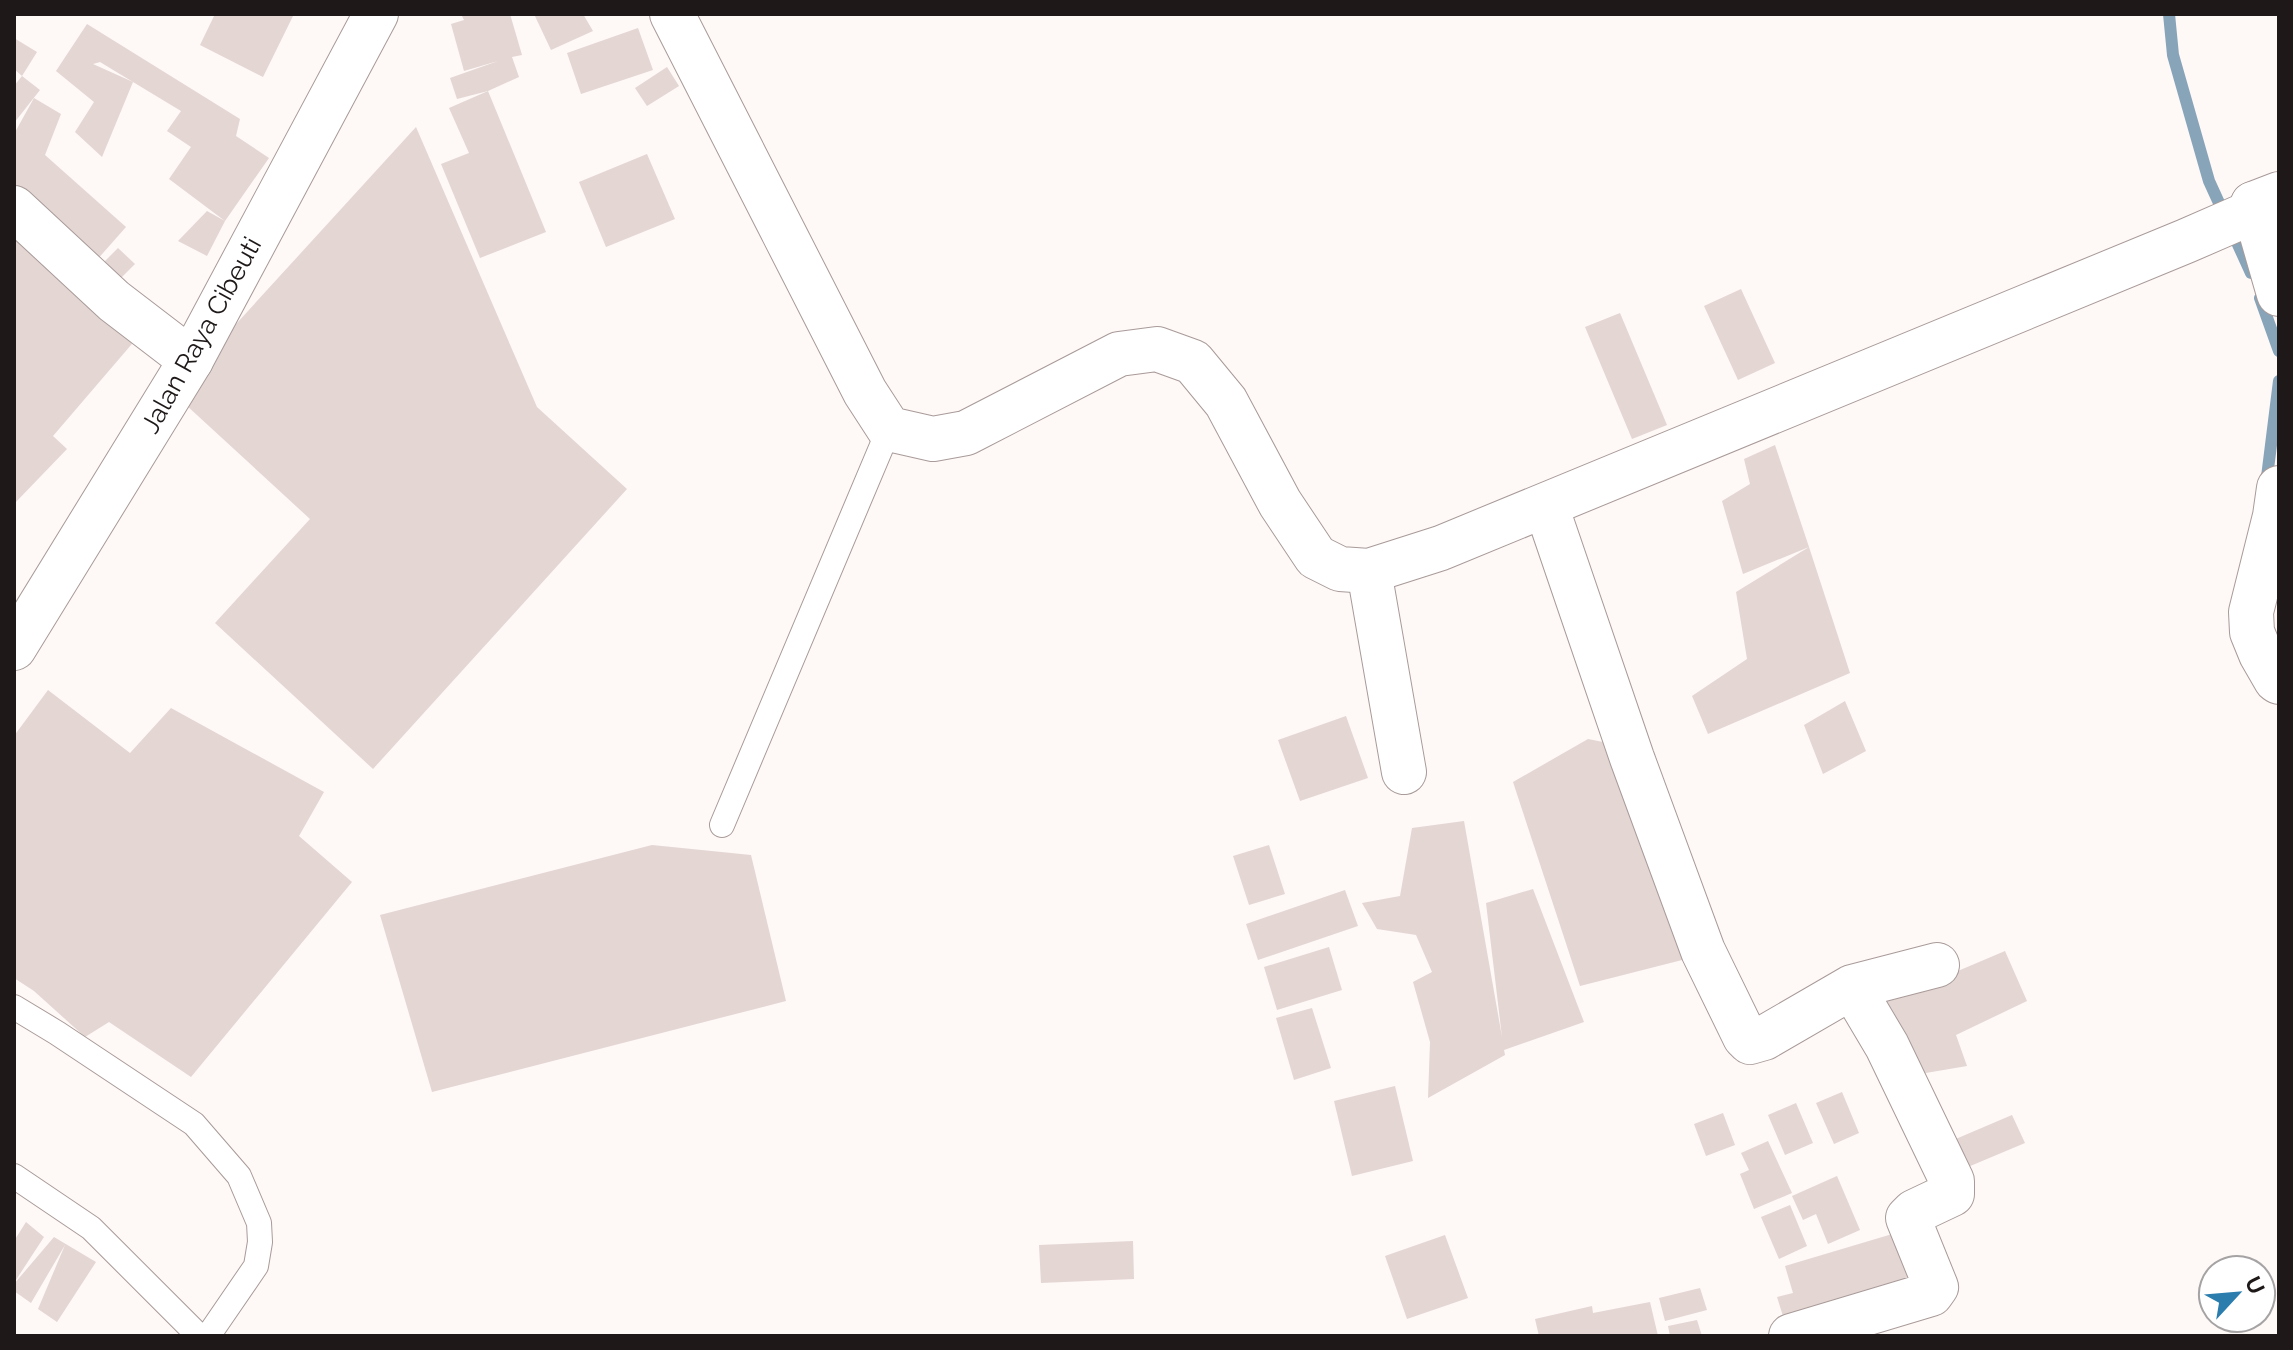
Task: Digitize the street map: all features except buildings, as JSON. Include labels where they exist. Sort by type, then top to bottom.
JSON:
[{"type":"street","name":"Jalan Raya Cibeuti","points":[[14,648],[191,360],[376,14]]},
{"type":"street","points":[[672,14],[865,392],[889,429],[933,439],[966,433],[1119,354],[1157,349],[1193,362],[1226,402],[1280,503],[1316,557],[1340,569],[1369,571],[1441,548],[2186,241],[2257,205],[2279,294]]},
{"type":"street","points":[[14,208],[114,301],[191,360]]},
{"type":"street","points":[[2279,488],[2251,612],[2252,632],[2261,654],[2279,682]]},
{"type":"street","points":[[1546,506],[1632,758],[1703,951],[1740,1030],[1750,1042],[1764,1038],[1852,987],[1937,965]]},
{"type":"street","points":[[1369,571],[1404,772]]},
{"type":"street","points":[[1791,1336],[1931,1294],[1936,1287],[1908,1218],[1952,1194],[1952,1181],[1887,1046],[1852,987]]},
{"type":"lane","points":[[722,825],[889,429]]},
{"type":"lane","points":[[14,1007],[194,1124],[239,1176],[259,1223],[256,1266],[208,1336]]},
{"type":"lane","points":[[14,1176],[91,1228],[199,1336]]},
{"type":"waterway","points":[[2169,14],[2173,55],[2209,181],[2251,273]]},
{"type":"waterway","points":[[2260,298],[2279,351]]},
{"type":"waterway","points":[[2266,485],[2279,381]]}]
